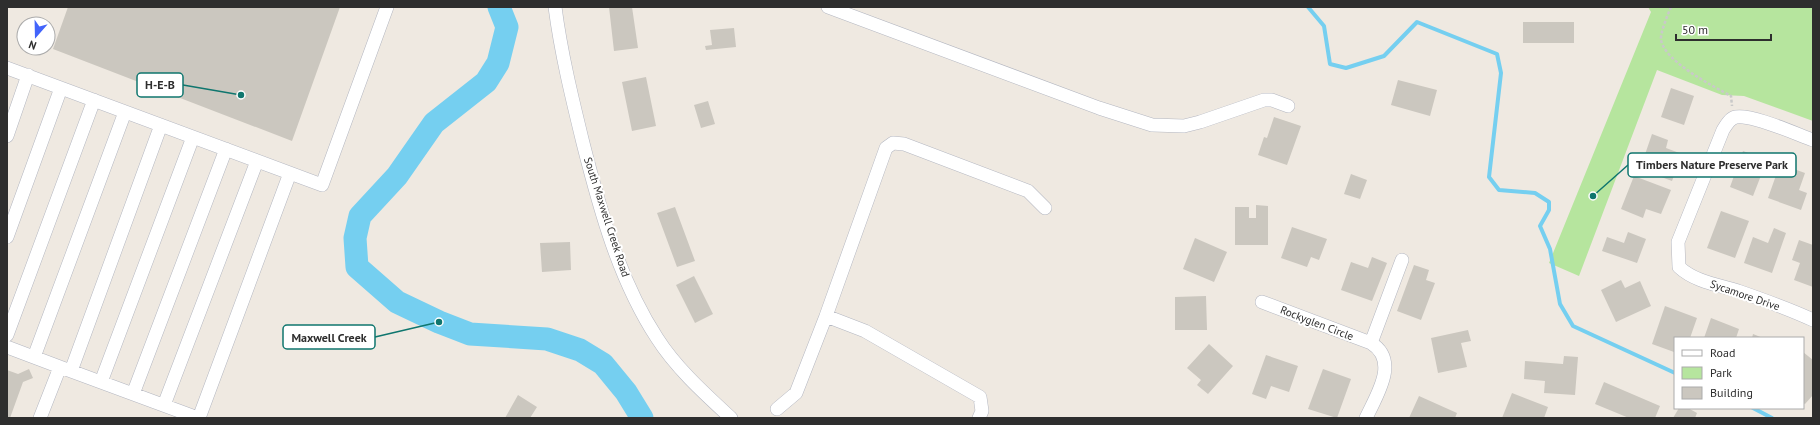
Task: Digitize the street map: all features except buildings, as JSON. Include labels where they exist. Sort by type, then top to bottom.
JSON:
[{"type":"street","points":[[7,68],[322,185],[387,7]]},
{"type":"street","name":"South Maxwell Creek Road","points":[[555,7],[566,76],[594,187],[619,262],[638,307],[657,340],[696,386],[731,418]]},
{"type":"street","points":[[828,7],[1091,105],[1152,125],[1184,126],[1264,100],[1272,100],[1288,106]]},
{"type":"street","points":[[7,136],[28,75]]},
{"type":"street","points":[[7,237],[61,88]]},
{"type":"street","points":[[7,335],[94,100]]},
{"type":"street","points":[[34,357],[125,112]]},
{"type":"street","points":[[1734,117],[1747,117],[1813,140]]},
{"type":"street","name":"Sycamore Drive","points":[[1734,117],[1728,122],[1723,130],[1678,242],[1679,267],[1697,279],[1740,292],[1813,320]]},
{"type":"street","points":[[40,418],[65,369],[161,125]]},
{"type":"street","points":[[101,382],[193,137]]},
{"type":"street","points":[[777,409],[796,393],[826,316],[886,148],[894,143],[904,144],[1028,191],[1045,208]]},
{"type":"street","points":[[133,394],[226,149]]},
{"type":"street","points":[[164,405],[257,161]]},
{"type":"street","points":[[7,347],[198,418],[290,173]]},
{"type":"street","points":[[1366,418],[1381,386],[1386,367],[1385,359],[1379,348],[1371,343],[1402,260]]},
{"type":"street","name":"Rockyglen Circle","points":[[1262,302],[1371,343]]},
{"type":"street","points":[[826,316],[865,331],[980,397],[982,411],[980,418]]},
{"type":"path","points":[[1670,7],[1661,39],[1665,49],[1681,66],[1731,96],[1734,117]]},
{"type":"green space","points":[[1648,7],[1813,7],[1813,121],[1744,96],[1722,95],[1657,70],[1579,276],[1549,263],[1651,12]]},
{"type":"waterway","points":[[499,7],[507,27],[498,63],[486,82],[434,123],[397,176],[360,216],[355,238],[357,267],[397,302],[439,322],[470,334],[547,339],[580,350],[603,364],[626,392],[642,418]]},
{"type":"waterway","points":[[1308,7],[1324,26],[1330,64],[1346,68],[1384,56],[1417,22],[1497,54],[1501,73],[1489,177],[1499,190],[1535,193],[1549,202],[1549,210],[1540,226],[1550,249],[1560,304],[1573,326],[1674,373]]},
{"type":"waterway","points":[[1755,409],[1772,418]]},
{"type":"place","name":"H-E-B","points":[[241,95]]},
{"type":"place","name":"Timbers Nature Preserve Park","points":[[1593,196]]},
{"type":"place","name":"Maxwell Creek","points":[[439,322]]}]
